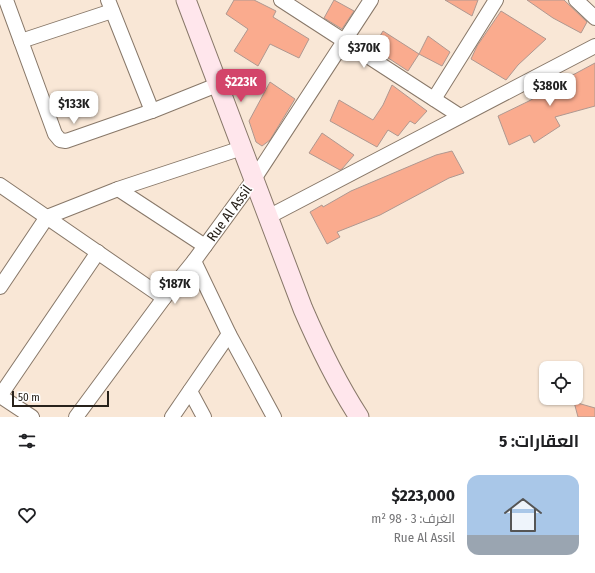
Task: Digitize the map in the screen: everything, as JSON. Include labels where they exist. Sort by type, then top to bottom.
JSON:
[{"type":"street","points":[[6,0],[55,134],[60,140],[66,141],[152,111],[217,85]]},
{"type":"street","points":[[186,0],[303,309],[318,344],[358,417]]},
{"type":"street","name":"Rue Al Assil","points":[[76,417],[254,179],[371,0]]},
{"type":"street","points":[[434,99],[496,0]]},
{"type":"street","points":[[576,0],[595,18]]},
{"type":"street","points":[[283,1],[460,116]]},
{"type":"street","points":[[21,41],[110,5],[152,111]]},
{"type":"street","points":[[268,217],[595,46]]},
{"type":"street","points":[[0,288],[47,217],[118,189],[242,148]]},
{"type":"street","points":[[0,185],[164,298]]},
{"type":"street","points":[[118,189],[205,246]]},
{"type":"street","points":[[32,417],[0,396],[98,252]]},
{"type":"street","points":[[194,261],[229,334],[274,417]]},
{"type":"street","points":[[172,417],[229,334]]},
{"type":"street","points":[[190,391],[204,417]]},
{"type":"building","points":[[234,0],[254,0],[276,11],[273,17],[309,39],[299,58],[270,44],[258,66],[234,51],[248,29],[226,14]]},
{"type":"building","points":[[334,0],[354,11],[342,29],[324,18]]},
{"type":"building","points":[[445,0],[478,0],[472,16]]},
{"type":"building","points":[[527,0],[564,0],[587,22],[581,33],[553,18]]},
{"type":"building","points":[[501,11],[546,39],[518,65],[506,80],[471,59],[477,46]]},
{"type":"building","points":[[383,31],[419,54],[408,71],[373,48]]},
{"type":"building","points":[[428,36],[450,52],[442,66],[419,54]]},
{"type":"building","points":[[595,63],[595,106],[555,117],[560,126],[534,143],[530,135],[509,145],[498,116],[529,101],[557,85],[556,84]]},
{"type":"building","points":[[270,82],[295,99],[270,140],[262,146],[256,142],[249,121]]},
{"type":"building","points":[[392,85],[427,111],[415,124],[410,121],[398,136],[388,130],[377,147],[330,121],[339,100],[373,120],[383,105]]},
{"type":"building","points":[[322,133],[354,155],[342,169],[340,170],[309,153]]},
{"type":"building","points":[[452,151],[464,173],[449,178],[380,215],[337,232],[340,237],[327,244],[310,212],[322,205],[323,207],[351,191],[436,155]]},
{"type":"building","points":[[575,405],[583,405],[595,408],[595,417],[578,417]]}]
